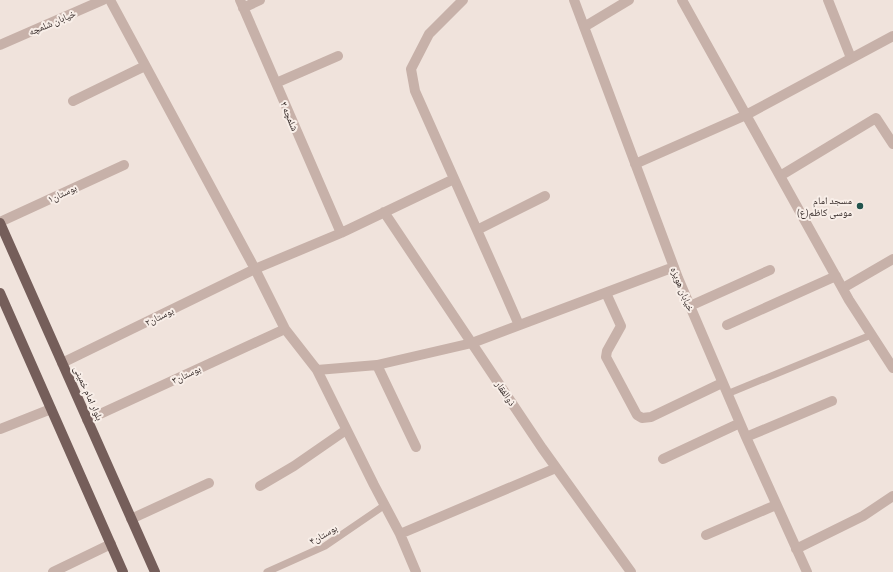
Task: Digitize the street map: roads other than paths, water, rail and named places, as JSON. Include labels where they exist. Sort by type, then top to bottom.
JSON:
[{"type":"main road","name":"بلوار امام خمینی","points":[[0,223],[155,572]]},
{"type":"main road","points":[[0,293],[123,572]]},
{"type":"street","name":"خیابان شلمچه","points":[[0,45],[103,0]]},
{"type":"street","points":[[110,0],[255,269],[285,329],[317,370],[346,430],[400,534],[416,572]]},
{"type":"street","points":[[242,4],[260,0]]},
{"type":"street","points":[[463,0],[429,34],[411,69],[415,91],[518,325]]},
{"type":"street","name":"خیابان هویزه","points":[[574,0],[674,267],[722,383],[807,572]]},
{"type":"street","points":[[584,27],[629,0]]},
{"type":"street","points":[[682,0],[836,276],[893,368]]},
{"type":"street","points":[[828,0],[851,58]]},
{"type":"street","name":"شلمچه ۲","points":[[242,4],[341,233]]},
{"type":"street","points":[[635,164],[746,115],[893,36]]},
{"type":"street","points":[[276,83],[338,56]]},
{"type":"street","points":[[73,101],[146,66]]},
{"type":"street","points":[[780,176],[876,118],[893,144]]},
{"type":"street","name":"بوستان۱","points":[[0,223],[124,165]]},
{"type":"street","name":"بوستان۲","points":[[62,363],[255,269],[341,233],[454,179]]},
{"type":"street","points":[[477,230],[545,196]]},
{"type":"street","name":"ذوالفقار","points":[[384,212],[556,468],[631,572]]},
{"type":"street","points":[[843,288],[893,259]]},
{"type":"street","points":[[317,370],[377,364],[472,343],[674,267]]},
{"type":"street","points":[[690,306],[770,270]]},
{"type":"street","points":[[727,325],[836,276]]},
{"type":"street","points":[[606,293],[620,326],[607,350],[606,357],[637,415],[642,418],[651,417],[722,383]]},
{"type":"street","name":"بوستان۳","points":[[87,420],[285,329]]},
{"type":"street","points":[[377,364],[416,447]]},
{"type":"street","points":[[746,437],[832,401]]},
{"type":"street","points":[[0,429],[51,409]]},
{"type":"street","points":[[663,459],[740,423]]},
{"type":"street","points":[[260,486],[294,466],[346,430]]},
{"type":"street","points":[[400,534],[556,468]]},
{"type":"street","points":[[131,519],[209,483]]},
{"type":"street","points":[[796,549],[863,516],[893,496]]},
{"type":"street","points":[[706,535],[776,505]]},
{"type":"street","points":[[53,572],[67,569],[111,544]]},
{"type":"lane","points":[[727,394],[871,334]]},
{"type":"lane","name":"بوستان۴","points":[[267,572],[325,546],[385,506]]},
{"type":"place","name":"مسجد امام موسی کاظم(ع)","points":[[860,206]]}]
